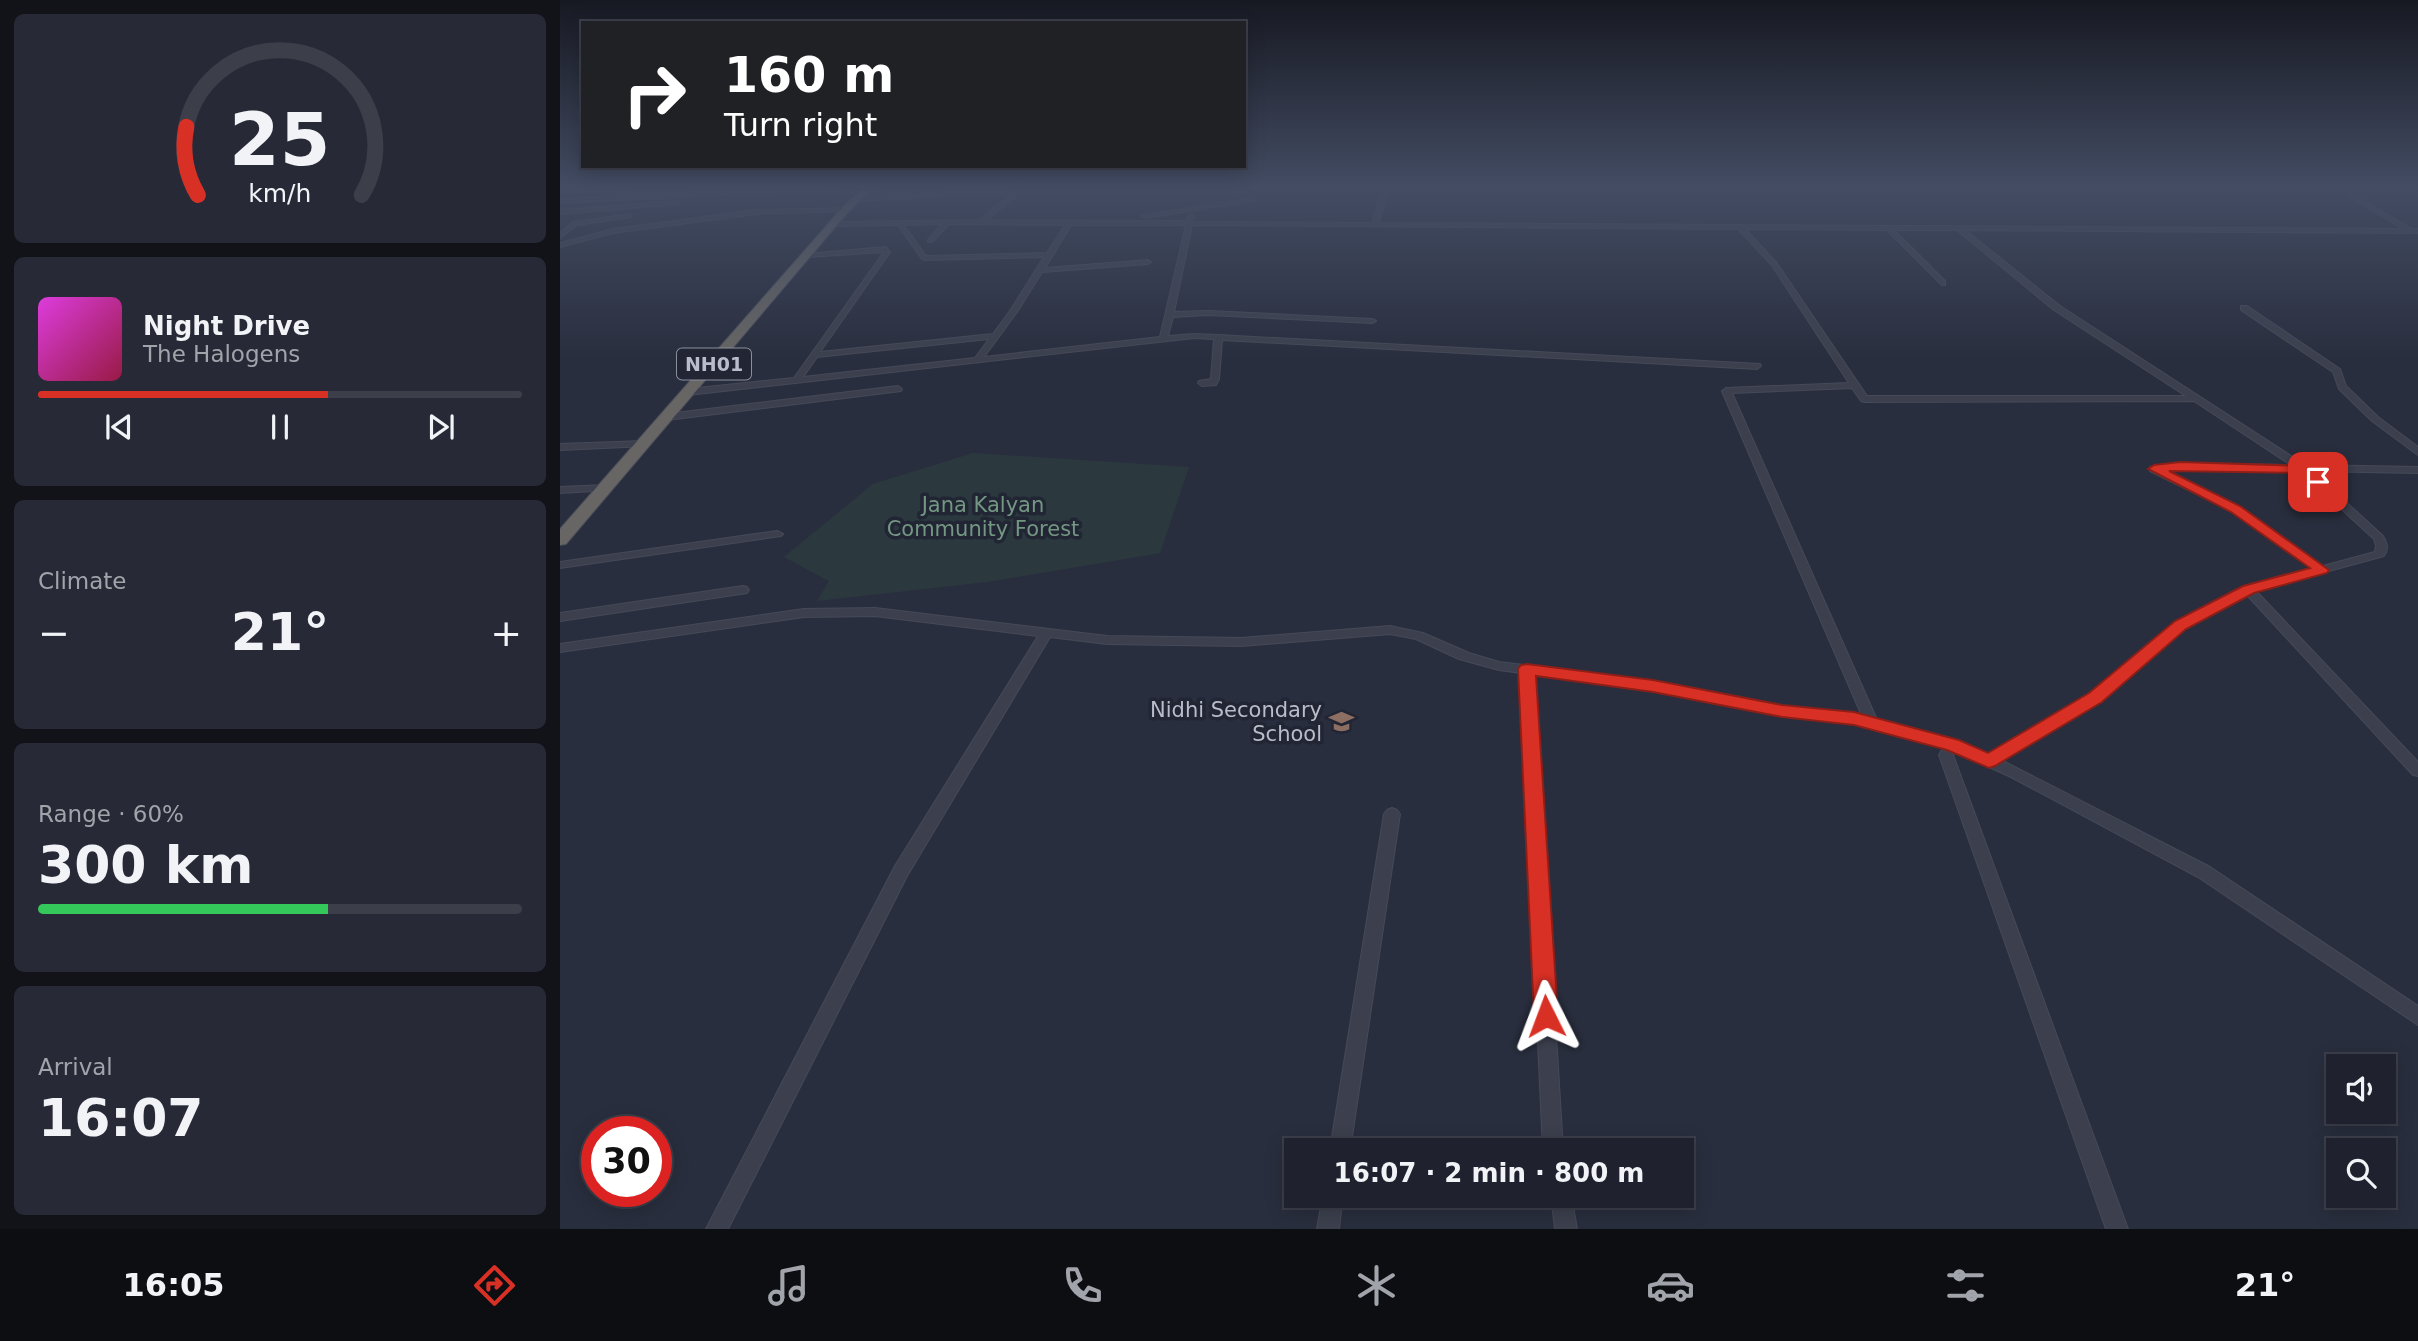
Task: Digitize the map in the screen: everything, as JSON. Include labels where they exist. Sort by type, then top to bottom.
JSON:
[{"type":"highway","name":"NH01","points":[[560,539],[816,245]]},
{"type":"street","points":[[916,245],[925,258],[1050,255]]},
{"type":"street","points":[[978,359],[1056,245]]},
{"type":"street","points":[[1164,338],[1184,245]]},
{"type":"street","points":[[1757,245],[1774,263],[1860,396],[1872,400],[2193,399]]},
{"type":"street","points":[[1905,245],[1941,283]]},
{"type":"street","points":[[1979,245],[2057,308],[2304,469],[2379,538],[2382,546],[2380,554],[2248,589],[2180,625],[2096,697],[1989,761]]},
{"type":"street","points":[[797,379],[887,252],[886,249],[808,255]]},
{"type":"street","points":[[1040,271],[1147,262]]},
{"type":"street","points":[[2244,308],[2337,371],[2342,387],[2375,419],[2418,452]]},
{"type":"street","points":[[1168,316],[1208,313],[1372,321]]},
{"type":"street","points":[[814,355],[995,336]]},
{"type":"street","points":[[688,392],[1164,338],[1219,337],[1527,356],[1757,366]]},
{"type":"street","points":[[1202,383],[1213,383],[1215,379],[1219,337]]},
{"type":"street","points":[[1855,385],[1726,391],[1872,724]]},
{"type":"street","points":[[667,417],[898,389]]},
{"type":"street","points":[[560,447],[645,444]]},
{"type":"street","points":[[2322,570],[2235,509],[2154,469],[2180,466],[2418,470]]},
{"type":"street","points":[[560,490],[607,488]]},
{"type":"street","points":[[560,565],[777,534]]},
{"type":"street","points":[[2248,589],[2418,771]]},
{"type":"street","points":[[560,617],[743,590]]},
{"type":"street","points":[[560,648],[804,613],[875,612],[1107,639],[1241,642],[1390,630],[1419,636],[1464,656],[1499,666],[1653,686],[1782,711],[1854,719],[1952,745],[1989,761],[2204,872],[2418,1016]]},
{"type":"street","points":[[716,1229],[901,871],[1047,632]]},
{"type":"street","points":[[1527,669],[1552,1138]]},
{"type":"street","points":[[1952,745],[1946,755],[2118,1229]]},
{"type":"street","points":[[1342,1138],[1392,814]]},
{"type":"street","points":[[1328,1229],[1331,1208]]},
{"type":"street","points":[[1563,1208],[1566,1229]]},
{"type":"green space","name":"Jana Kalyan Community Forest","points":[[973,453],[1189,467],[1160,553],[987,582],[817,601],[829,581],[784,557],[873,484]]},
{"type":"place","name":"Nidhi Secondary School","points":[[1342,722]]},
{"type":"route","points":[[1546,1016],[1527,669],[1653,686],[1782,711],[1854,719],[1952,745],[1989,761],[2096,697],[2180,625],[2248,589],[2322,570],[2212,495],[2154,469],[2180,466],[2304,469],[2318,482]]}]
